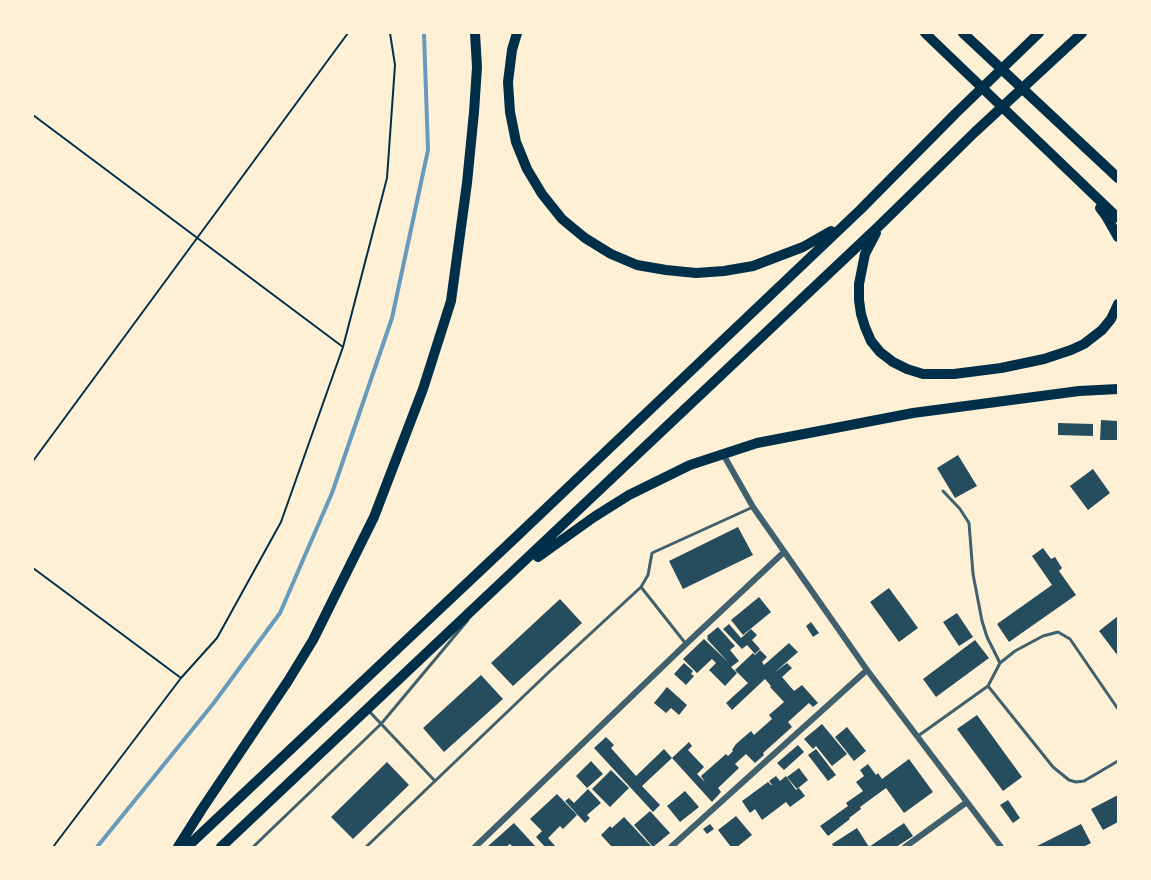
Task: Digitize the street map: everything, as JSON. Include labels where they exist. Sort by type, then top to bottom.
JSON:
[{"type":"highway","points":[[178,847],[313,640],[374,517],[423,389],[451,301],[474,112],[477,67],[475,33]]},
{"type":"highway","points":[[517,33],[512,50],[508,82],[510,112],[516,142],[527,169],[542,194],[562,219],[585,238],[611,254],[638,265],[696,273],[753,266],[803,247],[827,234],[860,210]]},
{"type":"highway","points":[[925,33],[1118,218]]},
{"type":"highway","points":[[963,33],[1118,176]]},
{"type":"highway","points":[[187,847],[860,210],[1039,33]]},
{"type":"highway","points":[[221,847],[1082,33]]},
{"type":"highway","points":[[1079,182],[1106,216],[1118,237]]},
{"type":"highway","points":[[879,226],[865,254],[859,292],[861,314],[871,340],[880,352],[907,369],[923,374],[954,374],[1001,368],[1044,359],[1071,350],[1091,339],[1107,325],[1118,304]]},
{"type":"highway","points":[[494,589],[567,535],[629,495],[690,465],[757,443],[913,413],[1079,391],[1118,389]]},
{"type":"street","points":[[723,454],[753,507],[867,670],[1001,847]]},
{"type":"street","points":[[475,847],[784,552]]},
{"type":"street","points":[[672,847],[867,670]]},
{"type":"street","points":[[905,847],[967,802]]},
{"type":"lane","points":[[944,491],[969,522],[973,574],[982,621],[1000,663]]},
{"type":"lane","points":[[366,847],[641,587],[648,575],[652,553],[753,507]]},
{"type":"lane","points":[[641,587],[686,644]]},
{"type":"lane","points":[[253,847],[381,724],[494,589]]},
{"type":"lane","points":[[918,736],[987,686],[1000,663],[1015,651],[1043,636],[1058,632],[1070,639],[1118,709]]},
{"type":"lane","points":[[987,686],[1053,767],[1069,780],[1084,781],[1118,761]]},
{"type":"lane","points":[[367,709],[435,781]]},
{"type":"path","points":[[33,461],[348,33]]},
{"type":"path","points":[[53,847],[182,678],[217,638],[281,522],[344,346],[387,178],[395,65],[390,33]]},
{"type":"path","points":[[33,114],[344,346]]},
{"type":"path","points":[[33,568],[182,678]]},
{"type":"building","points":[[1101,420],[1118,421],[1118,440],[1100,440]]},
{"type":"building","points":[[1058,423],[1093,424],[1093,436],[1058,435]]},
{"type":"building","points":[[958,455],[977,486],[955,498],[937,468]]},
{"type":"building","points":[[1093,469],[1110,493],[1088,510],[1070,486]]},
{"type":"building","points":[[738,527],[753,555],[683,589],[669,561]]},
{"type":"building","points":[[1043,548],[1051,559],[1055,557],[1062,568],[1059,571],[1076,595],[1009,642],[997,624],[1052,585],[1032,556]]},
{"type":"building","points":[[889,588],[918,628],[899,642],[870,602]]},
{"type":"building","points":[[759,597],[771,612],[743,635],[731,620]]},
{"type":"building","points":[[560,599],[582,623],[513,686],[491,663]]},
{"type":"building","points":[[957,613],[973,637],[959,646],[943,622]]},
{"type":"building","points":[[1118,616],[1118,656],[1099,631]]},
{"type":"building","points":[[811,622],[819,633],[813,637],[806,626]]},
{"type":"building","points":[[729,624],[741,638],[751,629],[757,635],[752,640],[760,649],[755,654],[747,645],[742,649],[723,629]]},
{"type":"building","points":[[718,627],[735,646],[730,650],[739,661],[731,667],[737,673],[725,686],[709,670],[716,663],[712,659],[697,673],[683,659],[704,639],[728,662],[707,639],[707,636]]},
{"type":"building","points":[[975,640],[989,658],[936,697],[923,679]]},
{"type":"building","points":[[789,643],[798,652],[774,673],[787,663],[792,668],[782,677],[794,691],[802,685],[818,703],[813,707],[809,703],[788,722],[792,727],[755,763],[746,754],[735,764],[739,768],[718,788],[721,792],[712,802],[672,758],[689,742],[692,746],[688,750],[704,767],[697,774],[705,782],[701,776],[726,754],[728,756],[736,744],[751,731],[754,735],[772,719],[769,715],[784,702],[765,679],[732,710],[726,703],[748,683],[735,670],[753,653],[755,655],[760,650],[767,657],[762,662],[764,665]]},
{"type":"building","points":[[684,663],[693,671],[691,674],[694,676],[686,685],[674,674]]},
{"type":"building","points":[[481,675],[503,699],[444,752],[423,728]]},
{"type":"building","points":[[667,687],[687,705],[679,715],[671,708],[666,713],[654,703]]},
{"type":"building","points":[[977,715],[1022,777],[1003,791],[957,729]]},
{"type":"building","points":[[822,724],[847,754],[832,766],[816,746],[813,749],[804,739]]},
{"type":"building","points":[[847,727],[866,751],[854,761],[835,737]]},
{"type":"building","points":[[606,737],[614,745],[611,748],[636,776],[664,749],[672,758],[642,786],[660,805],[653,812],[594,748]]},
{"type":"building","points":[[798,745],[804,752],[784,770],[777,763]]},
{"type":"building","points":[[816,749],[836,775],[828,781],[808,755]]},
{"type":"building","points":[[909,759],[933,792],[904,813],[886,788],[860,807],[861,809],[850,819],[828,836],[820,826],[848,806],[846,803],[863,791],[856,782],[864,776],[860,770],[868,764],[882,779]]},
{"type":"building","points":[[591,761],[603,774],[587,788],[576,776]]},
{"type":"building","points":[[387,762],[409,785],[353,839],[331,817]]},
{"type":"building","points":[[799,768],[808,780],[797,789],[787,777]]},
{"type":"building","points":[[611,770],[629,788],[610,807],[592,789]]},
{"type":"building","points":[[776,776],[780,781],[786,776],[796,790],[799,788],[805,796],[790,807],[786,802],[762,820],[755,809],[750,813],[742,801],[768,782],[772,785],[769,781]]},
{"type":"building","points":[[588,789],[601,803],[587,815],[590,818],[585,823],[565,801],[569,798],[574,803]]},
{"type":"building","points":[[685,791],[699,807],[680,822],[667,806]]},
{"type":"building","points":[[557,794],[577,815],[563,829],[560,826],[548,838],[556,847],[545,847],[536,837],[542,831],[530,819]]},
{"type":"building","points":[[1118,795],[1118,822],[1103,830],[1091,809]]},
{"type":"building","points":[[1008,800],[1020,818],[1013,823],[1000,805]]},
{"type":"building","points":[[650,811],[670,833],[653,847],[634,825]]},
{"type":"building","points":[[736,816],[752,835],[737,847],[731,847],[718,830]]},
{"type":"building","points":[[624,817],[652,847],[612,847],[601,835]]},
{"type":"building","points":[[514,823],[536,847],[513,847],[510,844],[506,847],[487,847]]},
{"type":"building","points":[[904,823],[913,836],[896,847],[869,847]]},
{"type":"building","points":[[710,824],[714,829],[707,834],[703,829]]},
{"type":"building","points":[[1081,824],[1091,843],[1083,847],[1035,847]]},
{"type":"building","points":[[857,828],[869,847],[834,847],[832,844]]},
{"type":"waterway","points":[[97,847],[213,704],[280,613],[332,493],[392,318],[428,150],[424,33]]}]
